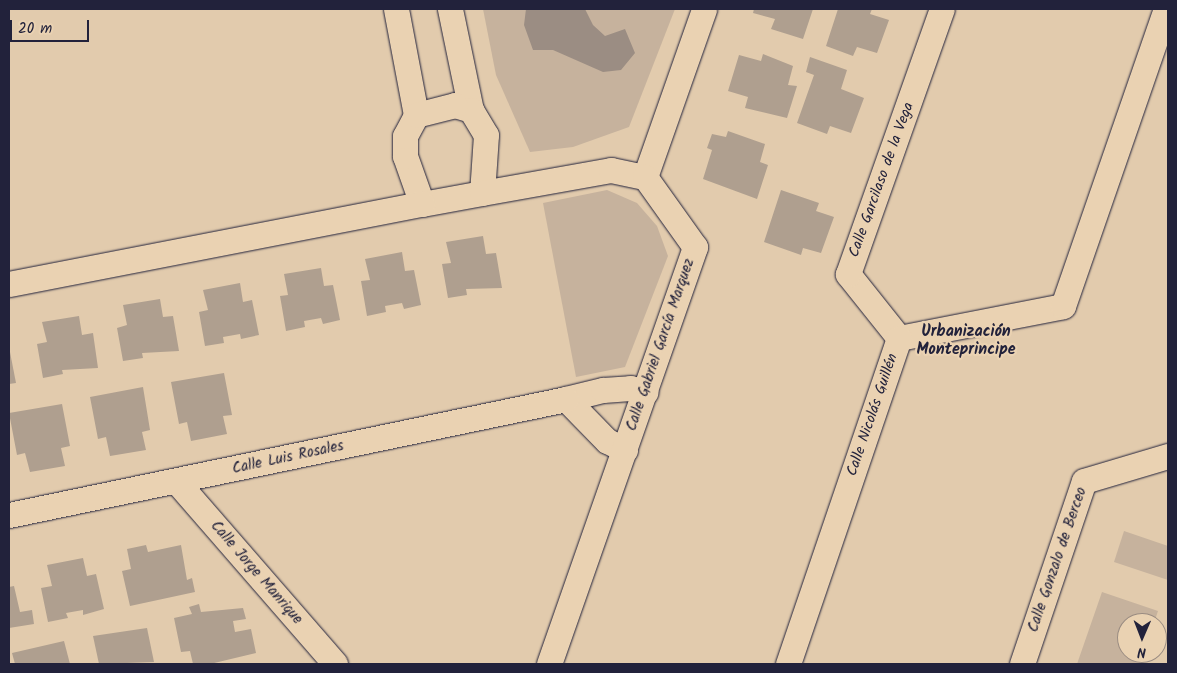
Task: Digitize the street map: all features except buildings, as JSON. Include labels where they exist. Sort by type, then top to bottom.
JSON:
[{"type":"street","points":[[396,9],[416,116],[405,136],[405,156],[422,204]]},
{"type":"street","points":[[450,9],[471,110],[486,135],[482,193]]},
{"type":"street","points":[[9,284],[422,204],[611,170],[645,177],[704,9]]},
{"type":"street","name":"Calle Garcilaso de la Vega","points":[[899,338],[848,274],[942,9]]},
{"type":"street","name":"Calle Nicolás Guillén","points":[[788,664],[899,338],[1063,306],[1166,9]]},
{"type":"street","points":[[416,116],[455,105],[471,110]]},
{"type":"street","name":"Calle Gabriel García Marquez","points":[[549,664],[695,248],[645,177]]},
{"type":"street","name":"Calle Luis Rosales","points":[[9,515],[177,482],[603,390],[630,388],[646,392]]},
{"type":"street","points":[[566,399],[607,441],[625,450]]},
{"type":"street","name":"Calle Gonzalo de Berceo","points":[[1022,664],[1084,481],[1168,456]]},
{"type":"street","name":"Calle Jorge Manrique","points":[[177,482],[335,664]]},
{"type":"shaded area","points":[[483,9],[675,9],[629,127],[573,147],[530,152],[496,75]]},
{"type":"shaded area","points":[[526,9],[585,9],[593,25],[605,36],[625,29],[635,53],[621,70],[603,72],[553,50],[533,50],[524,25]]},
{"type":"shaded area","points":[[607,190],[637,203],[657,226],[668,256],[625,367],[576,377],[543,203]]},
{"type":"shaded area","points":[[1124,531],[1168,546],[1168,580],[1114,562]]},
{"type":"shaded area","points":[[1102,592],[1158,611],[1157,613],[1117,613],[1117,663],[1140,664],[1077,664]]},
{"type":"district","name":"Urbanización Monteprincipe","points":[[966,341]]}]
